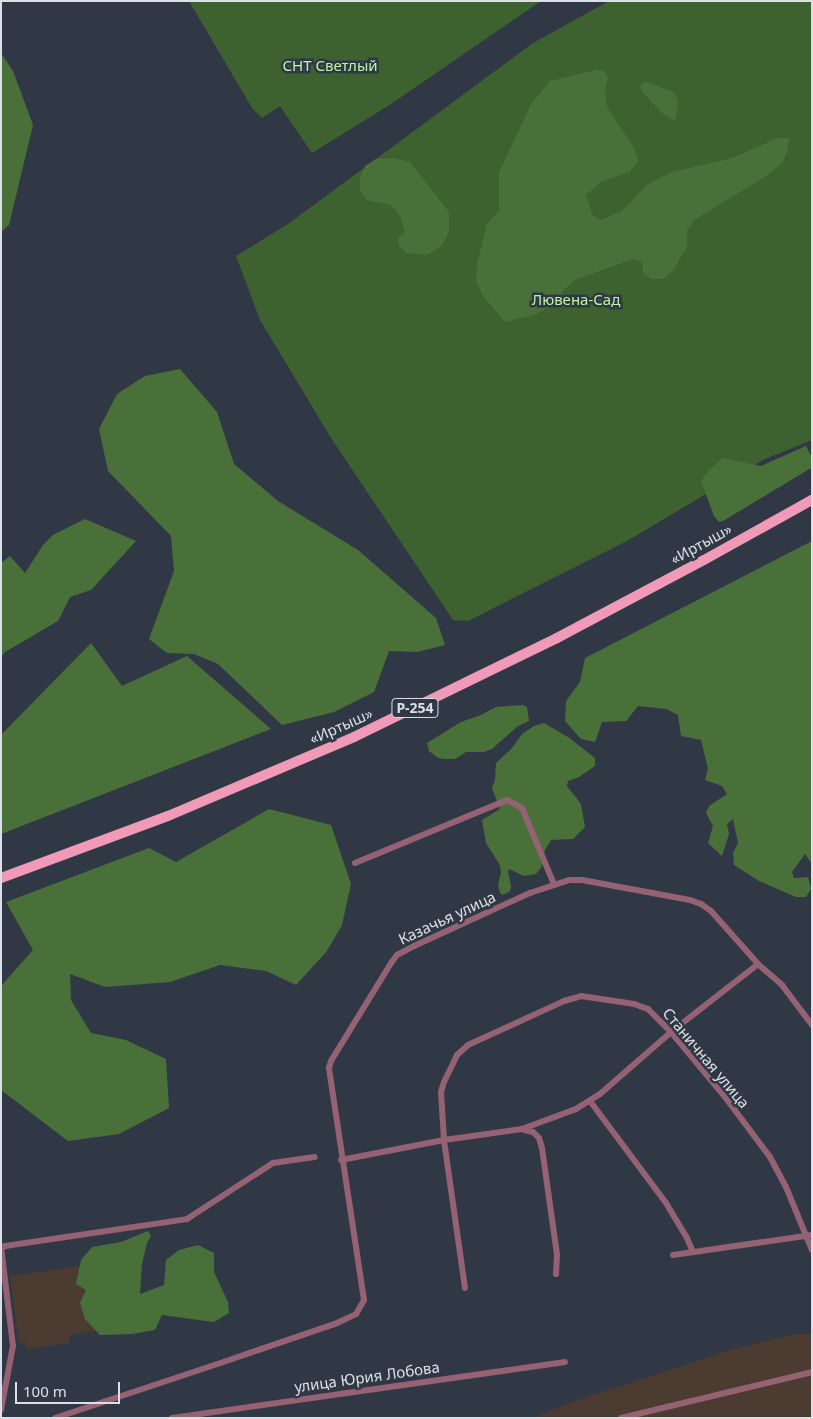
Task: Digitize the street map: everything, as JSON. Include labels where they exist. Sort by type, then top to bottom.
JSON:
[{"type":"highway","name":"«Иртыш»","points":[[1,878],[168,816],[354,738],[556,638],[704,560],[812,500]]},
{"type":"street","points":[[355,863],[507,800],[522,808],[554,884]]},
{"type":"street","name":"Казачья улица","points":[[54,1418],[356,1314],[364,1300],[342,1160],[329,1068],[330,1061],[391,963],[397,955],[414,946],[554,884],[582,880],[701,904],[711,911],[758,964],[782,985],[812,1025]]},
{"type":"street","points":[[342,1160],[444,1140],[522,1129],[576,1109],[590,1101],[671,1032],[758,964]]},
{"type":"street","name":"Станичная улица","points":[[465,1288],[444,1140],[441,1092],[457,1055],[468,1045],[564,1001],[581,996],[634,1004],[648,1009],[671,1032],[725,1097],[770,1157],[809,1236],[812,1250]]},
{"type":"street","points":[[590,1101],[666,1203],[686,1236],[693,1252]]},
{"type":"street","points":[[522,1129],[532,1132],[539,1138],[542,1148],[556,1255],[556,1274]]},
{"type":"street","points":[[1,1410],[4,1378],[13,1346],[1,1249],[5,1246],[181,1221],[273,1163],[314,1157]]},
{"type":"street","points":[[673,1255],[809,1236]]},
{"type":"street","name":"улица Юрия Лобова","points":[[172,1418],[565,1362]]},
{"type":"street","points":[[620,1418],[812,1372]]},
{"type":"shaded area","points":[[90,1265],[98,1331],[69,1335],[70,1343],[26,1349],[25,1342],[19,1343],[10,1276]]},
{"type":"shaded area","points":[[794,1334],[812,1334],[812,1418],[532,1418],[577,1400],[734,1349]]},
{"type":"green space","name":"СНТ Светлый","points":[[189,1],[541,1],[391,104],[312,153],[280,106],[262,118],[252,108]]},
{"type":"green space","name":"Лювена-Сад","points":[[609,1],[812,1],[812,440],[765,459],[627,541],[468,621],[453,620],[331,438],[260,320],[236,256],[288,224],[533,43]]},
{"type":"green space","points":[[1,53],[13,71],[33,125],[9,225],[1,232]]},
{"type":"green space","points":[[595,70],[604,71],[608,77],[605,89],[607,107],[633,146],[638,161],[629,172],[601,182],[586,195],[592,214],[600,220],[622,211],[648,184],[672,172],[732,158],[778,138],[789,138],[787,152],[782,163],[765,177],[694,220],[687,230],[687,247],[673,271],[663,279],[652,279],[643,274],[642,262],[633,259],[575,280],[562,291],[559,303],[534,315],[505,322],[483,296],[476,281],[477,264],[487,224],[499,211],[499,173],[531,104],[550,81]]},
{"type":"green space","points":[[647,82],[671,91],[675,95],[678,101],[676,118],[673,120],[663,114],[644,94],[640,88],[642,83]]},
{"type":"green space","points":[[394,158],[410,162],[449,212],[449,232],[441,247],[427,255],[406,253],[399,245],[398,238],[405,232],[400,216],[391,205],[367,200],[360,190],[360,178],[365,166],[376,159]]},
{"type":"green space","points":[[180,369],[217,412],[234,464],[278,501],[358,550],[436,618],[445,645],[417,652],[389,651],[374,692],[334,712],[282,725],[218,664],[194,654],[167,653],[149,639],[174,571],[171,536],[108,471],[99,429],[117,394],[145,376]]},
{"type":"green space","points":[[806,446],[812,458],[811,468],[723,521],[719,522],[714,516],[701,481],[708,471],[723,458],[761,466]]},
{"type":"green space","points":[[85,519],[136,541],[91,590],[70,597],[58,621],[5,652],[1,657],[1,563],[10,556],[25,573],[43,545],[53,535]]},
{"type":"green space","points":[[812,541],[812,864],[805,854],[792,872],[794,878],[808,877],[811,889],[806,897],[796,897],[759,881],[734,865],[733,853],[738,843],[733,819],[727,824],[729,834],[722,856],[708,843],[713,826],[706,813],[709,806],[727,794],[722,786],[705,780],[708,769],[701,740],[681,736],[678,715],[666,709],[638,706],[626,721],[602,722],[595,742],[581,739],[565,721],[566,701],[580,682],[585,658]]},
{"type":"green space","points":[[91,643],[122,686],[187,656],[271,729],[1,834],[1,735]]},
{"type":"green space","points":[[523,705],[527,707],[529,721],[518,726],[492,749],[484,752],[466,752],[455,759],[438,758],[429,751],[427,743],[461,722],[496,707]]},
{"type":"green space","points":[[544,723],[568,737],[595,758],[595,766],[579,777],[568,781],[567,786],[581,804],[585,827],[573,839],[551,840],[545,850],[541,868],[536,874],[524,876],[509,869],[510,891],[503,895],[500,893],[498,885],[501,873],[500,865],[486,843],[482,820],[500,809],[492,788],[495,780],[496,763],[512,748],[522,734],[534,726]]},
{"type":"green space","points":[[269,809],[331,825],[351,884],[342,925],[327,951],[296,985],[266,971],[220,965],[170,982],[105,987],[70,974],[71,1000],[91,1033],[126,1040],[166,1059],[169,1108],[119,1134],[68,1141],[1,1090],[1,986],[33,950],[6,902],[149,848],[176,862]]},
{"type":"green space","points":[[148,1231],[151,1236],[147,1243],[142,1264],[140,1294],[164,1285],[166,1260],[179,1250],[198,1245],[214,1253],[214,1272],[228,1302],[229,1313],[214,1322],[162,1315],[155,1330],[132,1334],[100,1335],[85,1319],[80,1303],[86,1290],[76,1284],[81,1260],[92,1247],[121,1242]]}]
